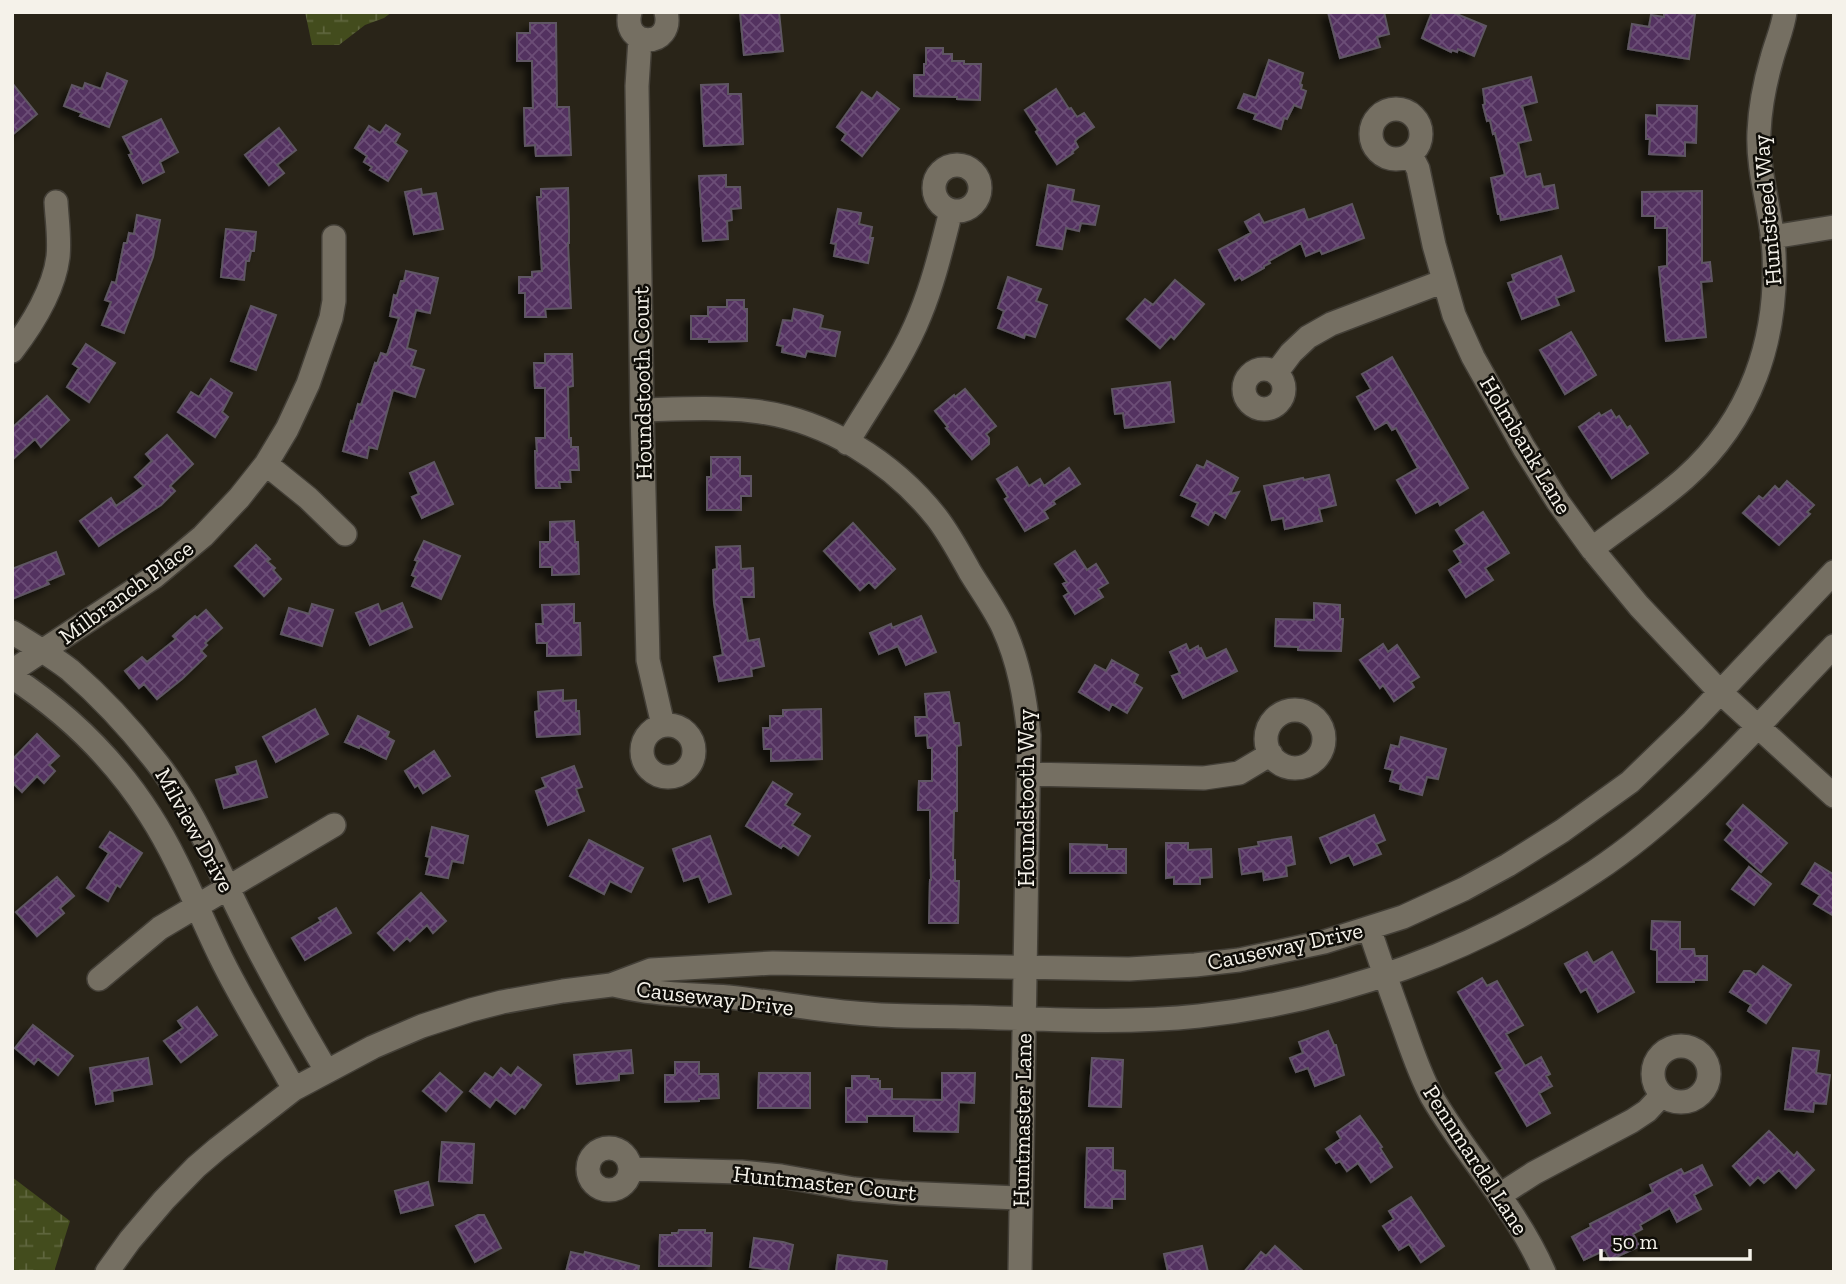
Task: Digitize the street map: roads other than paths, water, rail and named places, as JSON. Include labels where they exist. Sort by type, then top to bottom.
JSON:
[{"type":"street","name":"Houndstooth Court","points":[[630,12],[630,28],[640,39],[637,86],[648,660],[663,725]]},
{"type":"street","points":[[640,39],[655,39],[662,34],[668,20],[666,12]]},
{"type":"street","name":"Huntsteed Way","points":[[1591,549],[1684,478],[1711,452],[1749,392],[1763,357],[1771,326],[1775,284],[1772,237],[1760,163],[1759,132],[1763,96],[1785,12]]},
{"type":"street","name":"Holmbank Lane","points":[[1411,155],[1418,169],[1434,245],[1454,315],[1473,357],[1558,502],[1591,549],[1639,606],[1720,692],[1834,796]]},
{"type":"street","points":[[12,351],[26,333],[56,269],[56,202]]},
{"type":"street","points":[[847,443],[898,360],[920,316],[935,275],[951,211]]},
{"type":"street","points":[[1772,237],[1834,227]]},
{"type":"street","name":"Milbranch Place","points":[[12,671],[154,578],[203,536],[266,464],[287,429],[308,384],[331,318],[334,301],[334,237]]},
{"type":"street","points":[[1276,373],[1308,337],[1331,324],[1444,281]]},
{"type":"street","name":"Houndstooth Way","points":[[642,410],[698,408],[755,411],[793,419],[822,429],[874,458],[911,488],[947,533],[1002,625],[1017,664],[1026,699],[1029,735],[1025,968]]},
{"type":"street","points":[[266,464],[308,498],[345,534]]},
{"type":"street","name":"Causeway Drive","points":[[107,1272],[130,1240],[196,1167],[294,1088],[373,1047],[422,1026],[471,1010],[551,993],[611,985],[651,970],[727,964],[1129,969],[1195,965],[1239,960],[1324,942],[1403,917],[1508,865],[1562,831],[1630,782],[1669,746],[1834,572]]},
{"type":"street","name":"Milview Drive","points":[[12,632],[69,670],[122,721],[155,760],[183,800],[204,838],[283,997],[326,1070]]},
{"type":"street","name":"Causeway Drive","points":[[611,985],[653,992],[727,997],[801,1008],[870,1014],[1129,1020],[1197,1016],[1264,1007],[1350,987],[1420,963],[1475,940],[1534,910],[1596,871],[1646,833],[1703,783],[1834,646]]},
{"type":"street","name":"Milview Drive","points":[[12,677],[42,696],[78,729],[105,756],[150,815],[170,849],[223,962],[294,1088]]},
{"type":"street","points":[[1028,774],[1204,778],[1239,773],[1270,754]]},
{"type":"street","points":[[99,979],[160,928],[334,825]]},
{"type":"street","name":"Pennmardel Lane","points":[[1369,928],[1417,1063],[1432,1095],[1462,1143],[1500,1195],[1544,1272]]},
{"type":"street","name":"Huntmaster Lane","points":[[1020,1272],[1025,968]]},
{"type":"street","points":[[1500,1195],[1534,1173],[1632,1122],[1662,1095]]},
{"type":"street","name":"Huntmaster Court","points":[[630,1169],[741,1172],[854,1189],[1020,1198]]}]
